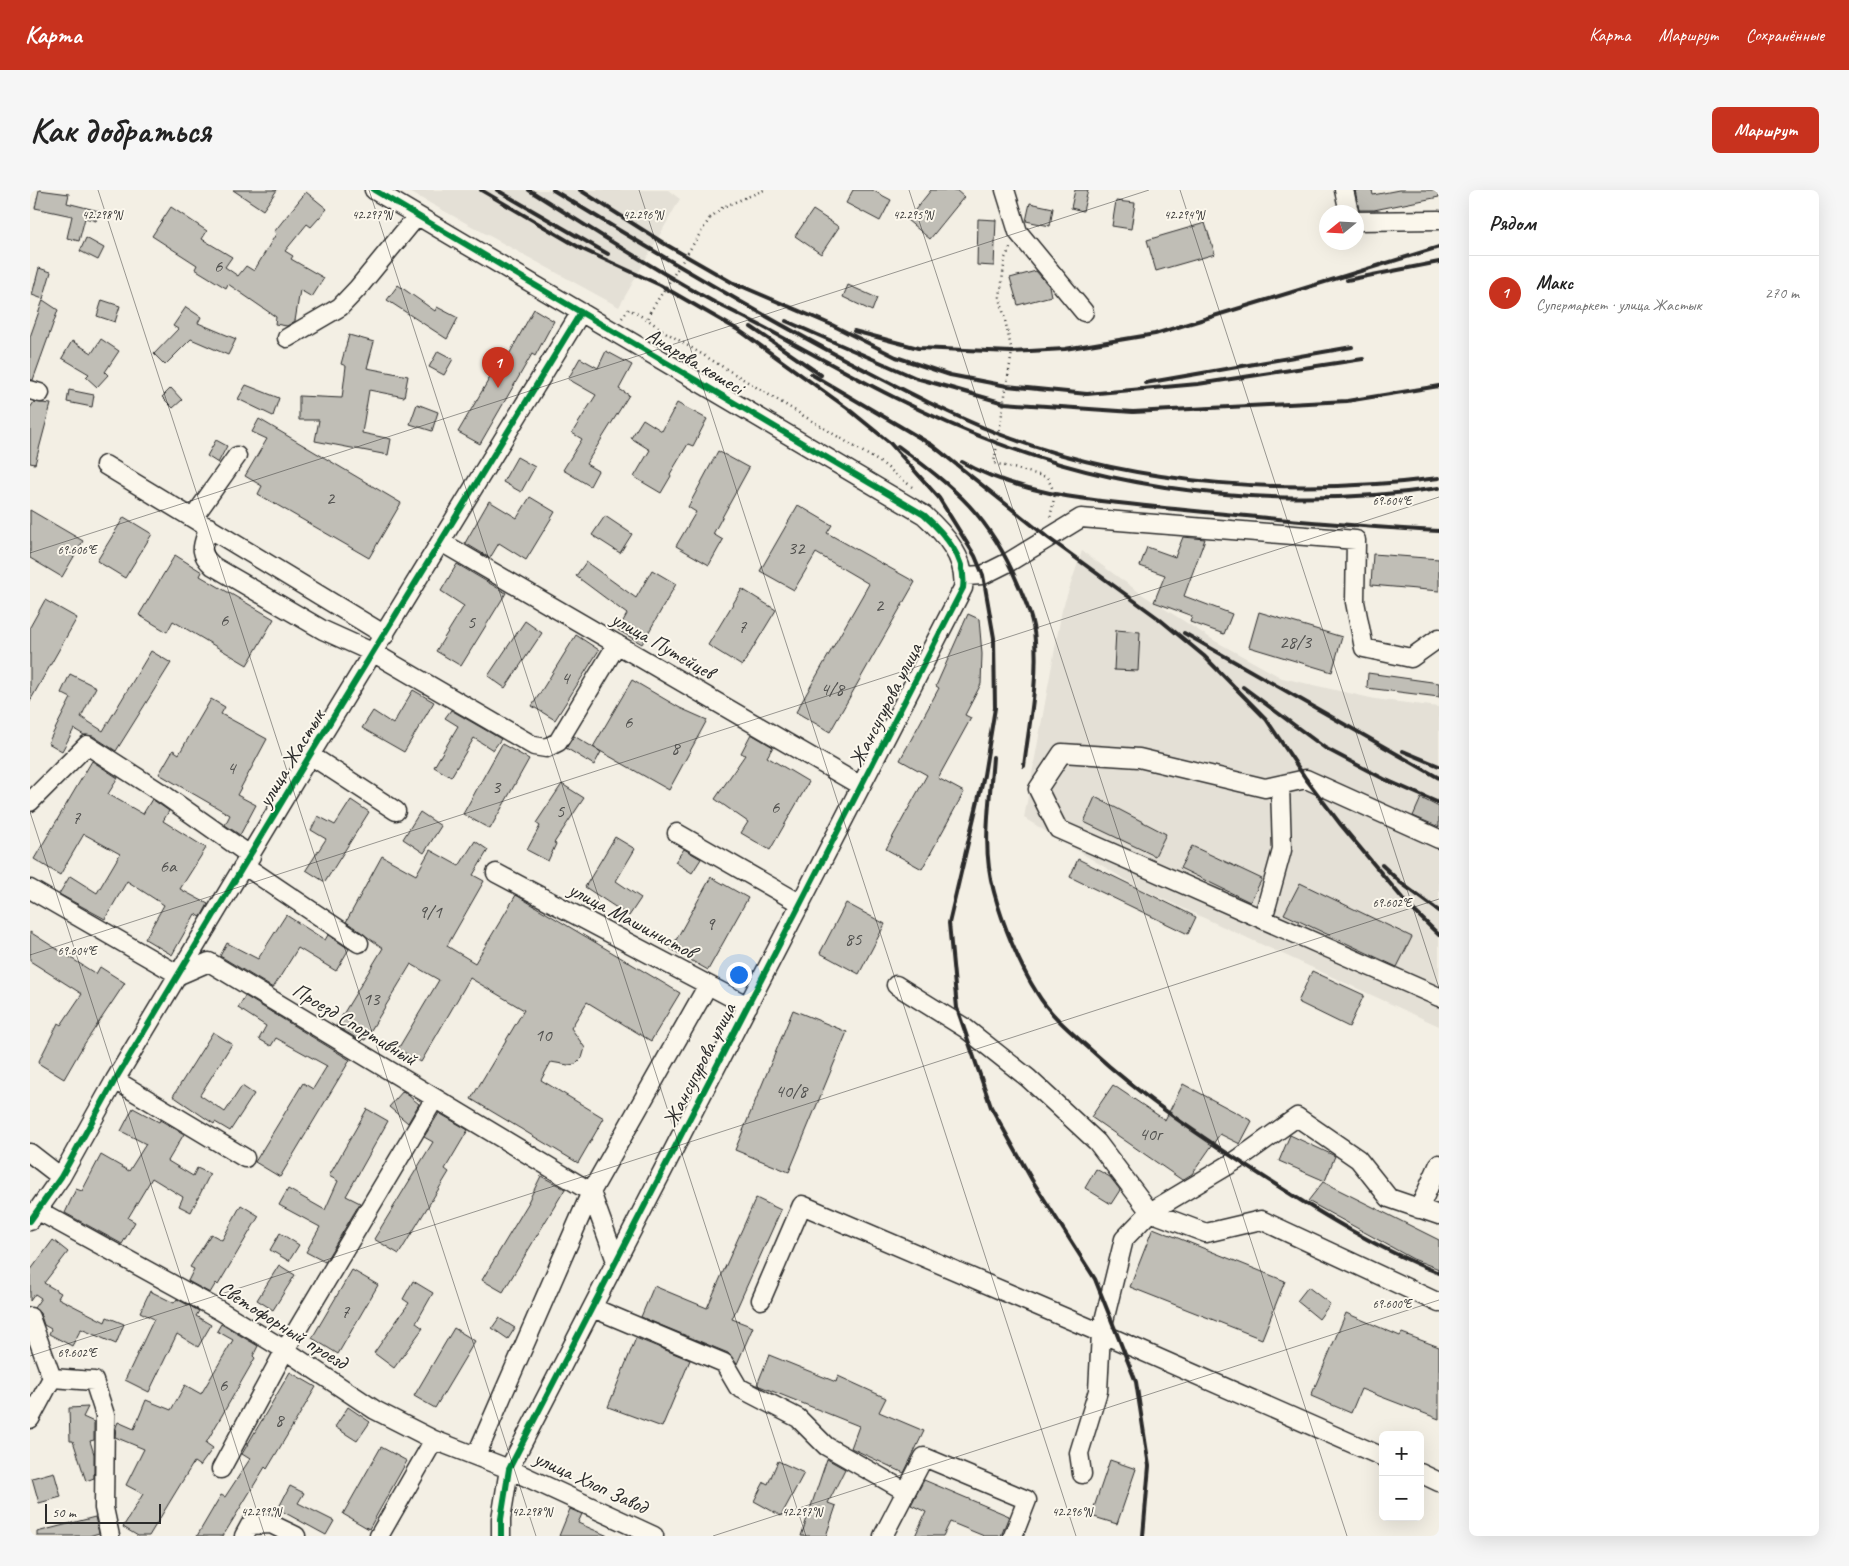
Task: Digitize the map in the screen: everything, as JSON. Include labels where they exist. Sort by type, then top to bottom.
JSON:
[{"type":"street","name":"Анарова көшесі","points":[[374,190],[924,515],[944,533],[954,548],[964,582]]},
{"type":"street","points":[[1005,190],[1018,232],[1084,312]]},
{"type":"street","points":[[1344,190],[1347,205]]},
{"type":"street","points":[[287,338],[340,307],[418,216]]},
{"type":"street","points":[[1364,221],[1439,220]]},
{"type":"street","name":"улица Жастык","points":[[33,1216],[61,1176],[115,1080],[310,755],[581,312]]},
{"type":"street","points":[[194,518],[237,456]]},
{"type":"street","points":[[105,465],[385,634]]},
{"type":"street","points":[[964,582],[1009,562],[1047,537],[1081,518],[1356,540],[1355,602],[1364,648],[1411,658],[1439,638]]},
{"type":"street","points":[[209,528],[201,551],[213,566],[324,630],[374,653],[534,746],[546,748],[558,742],[617,644]]},
{"type":"street","name":"улица Путейцев","points":[[441,542],[861,786]]},
{"type":"street","name":"Жансугурова улица","points":[[501,1536],[501,1519],[509,1468],[801,904],[964,582]]},
{"type":"street","points":[[30,802],[87,745],[162,794],[248,861],[359,943]]},
{"type":"street","points":[[1439,839],[1306,779],[1265,788],[1139,758],[1062,753],[1038,789],[1058,829],[1439,997]]},
{"type":"street","points":[[310,755],[396,811]]},
{"type":"street","points":[[1263,920],[1282,850],[1280,785]]},
{"type":"street","points":[[677,833],[801,904]]},
{"type":"street","name":"улица Машинистов","points":[[496,873],[748,1006]]},
{"type":"street","points":[[30,889],[179,975]]},
{"type":"street","name":"Проезд Спортивный","points":[[179,975],[209,962],[591,1192]]},
{"type":"street","points":[[476,1456],[591,1192],[708,985]]},
{"type":"street","points":[[896,985],[964,1028],[1028,1078],[1097,1142],[1150,1212],[1206,1233],[1261,1220],[1439,1303]]},
{"type":"street","points":[[115,1080],[244,1158]]},
{"type":"street","points":[[221,1469],[285,1350],[435,1098]]},
{"type":"street","points":[[1082,1474],[1079,1453],[1098,1391],[1102,1333],[1124,1240],[1150,1212],[1237,1160],[1297,1117],[1358,1159],[1389,1198],[1439,1215]]},
{"type":"street","points":[[30,1153],[61,1176]]},
{"type":"street","points":[[1419,1208],[1439,1164]]},
{"type":"street","points":[[591,1192],[616,1261]]},
{"type":"street","points":[[761,1300],[802,1205],[1102,1333],[1379,1455]]},
{"type":"street","name":"Светофорный проезд","points":[[33,1216],[219,1310],[285,1350],[375,1410],[434,1440],[509,1468]]},
{"type":"street","points":[[593,1308],[724,1363],[738,1387],[798,1418],[826,1446],[905,1491]]},
{"type":"street","points":[[30,1318],[52,1378],[30,1418]]},
{"type":"street","points":[[52,1378],[94,1381],[103,1404],[105,1416],[104,1508],[110,1536]]},
{"type":"street","points":[[380,1536],[409,1480],[434,1440]]},
{"type":"street","points":[[883,1536],[924,1457],[1027,1500],[1013,1536]]},
{"type":"street","name":"улица Хлоп Завод","points":[[509,1468],[654,1536]]},
{"type":"street","points":[[1424,1476],[1439,1482]]},
{"type":"street","points":[[244,1536],[250,1525],[271,1524],[296,1536]]},
{"type":"path","points":[[650,312],[710,218],[723,207],[764,190]]},
{"type":"path","points":[[1018,232],[1005,258],[1000,297],[1012,352],[994,463],[1047,477],[1055,494],[1047,537]]},
{"type":"path","points":[[613,331],[629,309],[648,320]]},
{"type":"shaded area","points":[[406,190],[668,190],[680,199],[619,307]]},
{"type":"shaded area","points":[[1082,551],[1143,595],[1215,641],[1282,678],[1375,699],[1439,707],[1439,1026],[1139,888],[1024,818],[1062,610]]},
{"type":"building","points":[[39,190],[69,194],[67,203],[99,211],[96,221],[85,218],[79,241],[67,238],[72,216],[35,208]]},
{"type":"building","points":[[233,190],[277,190],[263,210]]},
{"type":"building","points":[[853,190],[872,190],[891,200],[880,221],[846,203]]},
{"type":"building","points":[[931,190],[956,190],[964,197],[930,239],[907,220]]},
{"type":"building","points":[[1075,190],[1088,190],[1083,211],[1071,208]]},
{"type":"building","points":[[1355,190],[1372,190],[1373,195],[1399,190],[1439,190],[1439,197],[1374,210],[1364,210],[1364,205],[1358,205]]},
{"type":"building","points":[[306,192],[327,209],[311,227],[307,224],[285,251],[293,256],[291,259],[324,278],[312,297],[300,290],[295,321],[287,326],[275,324],[276,317],[228,284],[226,288],[195,269],[197,265],[152,236],[171,207],[207,231],[202,239],[232,257],[225,267],[238,276],[246,266],[254,271],[276,234],[274,232]]},
{"type":"building","points":[[1116,201],[1135,203],[1131,229],[1112,226]]},
{"type":"building","points":[[1030,203],[1053,208],[1050,226],[1026,221]]},
{"type":"building","points":[[813,210],[839,227],[821,254],[795,236]]},
{"type":"building","points":[[978,219],[996,220],[994,266],[977,265]]},
{"type":"building","points":[[1205,223],[1215,254],[1156,271],[1147,240]]},
{"type":"building","points":[[86,238],[104,248],[98,260],[80,251]]},
{"type":"building","points":[[39,268],[51,272],[43,299],[32,295]]},
{"type":"building","points":[[1036,271],[1049,286],[1051,296],[1018,305],[1010,278]]},
{"type":"building","points":[[398,285],[435,311],[437,307],[458,318],[447,339],[387,300]]},
{"type":"building","points":[[848,285],[877,298],[872,311],[843,297]]},
{"type":"building","points":[[43,300],[58,310],[33,380],[30,380],[30,337]]},
{"type":"building","points":[[102,300],[120,306],[115,322],[97,316]]},
{"type":"building","points":[[186,307],[201,317],[198,323],[236,339],[228,355],[191,339],[165,365],[154,354],[178,329],[173,326]]},
{"type":"building","points":[[534,309],[554,321],[535,356],[532,354],[480,444],[458,432],[502,357],[506,360]]},
{"type":"building","points":[[349,335],[374,342],[367,368],[408,376],[404,397],[369,390],[362,433],[391,439],[388,455],[315,441],[319,420],[299,420],[299,396],[342,398],[346,366],[341,364]]},
{"type":"building","points":[[101,339],[119,351],[105,372],[108,375],[97,387],[86,377],[89,374],[62,358],[72,341],[92,353]]},
{"type":"building","points":[[438,351],[453,359],[444,375],[429,367]]},
{"type":"building","points":[[606,351],[632,365],[619,389],[629,395],[586,464],[598,471],[590,486],[563,470],[582,439],[572,433],[596,395],[568,379],[580,358],[598,368]]},
{"type":"building","points":[[246,385],[279,398],[273,416],[238,399]]},
{"type":"building","points":[[171,388],[182,400],[173,408],[162,397]]},
{"type":"building","points":[[69,390],[94,395],[92,407],[67,402]]},
{"type":"building","points":[[34,402],[51,404],[35,464],[30,463],[30,408]]},
{"type":"building","points":[[677,403],[707,419],[693,446],[688,444],[661,493],[634,477],[650,450],[631,438],[643,419],[662,431]]},
{"type":"building","points":[[417,404],[438,412],[432,431],[410,424]]},
{"type":"building","points":[[259,419],[401,503],[369,558],[258,494],[262,486],[245,476],[267,439],[252,432]]},
{"type":"building","points":[[216,440],[227,446],[218,463],[207,456]]},
{"type":"building","points":[[718,451],[749,468],[713,534],[723,540],[709,565],[676,546],[696,512],[688,507]]},
{"type":"building","points":[[517,457],[535,467],[521,492],[503,482]]},
{"type":"building","points":[[530,497],[555,512],[526,560],[499,543],[490,558],[465,543],[489,501],[517,518]]},
{"type":"building","points":[[798,505],[832,525],[827,533],[915,582],[830,732],[796,712],[869,584],[816,553],[794,590],[760,571]]},
{"type":"building","points":[[30,510],[83,541],[62,577],[30,558]]},
{"type":"building","points":[[605,516],[632,534],[620,553],[592,535]]},
{"type":"building","points":[[124,517],[152,534],[125,578],[97,561]]},
{"type":"building","points":[[1183,537],[1205,539],[1184,596],[1232,614],[1224,634],[1190,622],[1192,616],[1154,602],[1165,575],[1140,566],[1147,547],[1175,557]]},
{"type":"building","points":[[1373,554],[1439,559],[1439,591],[1371,585]]},
{"type":"building","points":[[175,555],[202,572],[200,576],[274,619],[247,665],[173,621],[167,632],[139,615]]},
{"type":"building","points":[[586,562],[636,598],[652,570],[676,584],[642,644],[618,630],[627,614],[576,576]]},
{"type":"building","points":[[457,564],[506,593],[461,666],[436,651],[464,606],[441,591]]},
{"type":"building","points":[[742,589],[776,610],[742,666],[708,645]]},
{"type":"building","points":[[45,600],[77,618],[30,701],[30,627]]},
{"type":"building","points":[[1259,612],[1342,637],[1332,672],[1249,647]]},
{"type":"building","points":[[968,614],[979,619],[982,654],[981,684],[965,715],[971,718],[938,778],[964,792],[922,869],[886,849],[927,775],[900,760],[939,688],[936,686]]},
{"type":"building","points":[[525,621],[542,633],[505,688],[488,676]]},
{"type":"building","points":[[1116,630],[1140,632],[1138,671],[1114,670]]},
{"type":"building","points":[[576,635],[599,650],[555,720],[532,706]]},
{"type":"building","points":[[151,651],[171,663],[116,751],[93,736],[84,735],[74,729],[62,751],[48,743],[71,698],[61,693],[70,674],[96,687],[81,717],[103,731]]},
{"type":"building","points":[[1368,673],[1439,683],[1439,697],[1367,688]]},
{"type":"building","points":[[632,680],[680,708],[707,720],[669,790],[593,747]]},
{"type":"building","points":[[413,690],[434,702],[404,752],[362,728],[373,711],[393,724]]},
{"type":"building","points":[[211,699],[225,707],[221,714],[267,739],[237,795],[256,805],[240,835],[225,825],[230,815],[159,774],[173,750],[179,754]]},
{"type":"building","points":[[451,710],[501,739],[493,750],[474,738],[451,777],[434,767],[458,726],[445,718]]},
{"type":"building","points":[[751,734],[773,747],[767,757],[809,782],[770,850],[741,833],[748,822],[715,799],[745,755],[741,753]]},
{"type":"building","points":[[574,736],[601,752],[594,765],[566,748]]},
{"type":"building","points":[[502,744],[529,759],[490,829],[463,814]]},
{"type":"building","points":[[92,761],[118,778],[108,794],[143,814],[152,799],[169,811],[163,821],[206,848],[180,889],[208,904],[201,917],[195,914],[172,955],[145,939],[164,905],[127,881],[105,919],[59,894],[70,876],[97,893],[120,854],[84,834],[60,875],[34,859]]},
{"type":"building","points":[[562,784],[584,798],[554,843],[556,844],[548,861],[527,850],[540,826],[536,823]]},
{"type":"building","points":[[1095,797],[1166,834],[1155,856],[1084,822]]},
{"type":"building","points":[[1421,798],[1439,807],[1439,827],[1413,816]]},
{"type":"building","points":[[351,800],[369,812],[325,882],[306,870],[326,839],[311,830],[318,816],[335,825]]},
{"type":"building","points":[[420,812],[441,826],[424,853],[403,839]]},
{"type":"building","points":[[615,837],[635,849],[616,881],[641,898],[629,916],[585,887]]},
{"type":"building","points":[[475,841],[488,850],[473,875],[484,881],[447,946],[475,963],[516,895],[680,993],[651,1041],[587,1002],[571,1028],[585,1048],[582,1058],[576,1064],[568,1065],[551,1062],[541,1080],[604,1118],[578,1163],[471,1099],[524,1010],[470,978],[421,1062],[398,1049],[439,980],[411,964],[365,1040],[362,1039],[361,1041],[336,1026],[383,948],[346,922],[382,856],[416,875],[430,850],[459,866]]},
{"type":"building","points":[[1192,846],[1262,879],[1250,902],[1180,868]]},
{"type":"building","points":[[684,849],[701,859],[692,873],[675,862]]},
{"type":"building","points":[[1078,859],[1196,917],[1188,934],[1070,877]]},
{"type":"building","points":[[711,877],[748,898],[708,970],[671,949]]},
{"type":"building","points":[[1300,883],[1412,937],[1397,967],[1284,914]]},
{"type":"building","points":[[846,903],[885,924],[859,974],[820,953]]},
{"type":"building","points":[[286,915],[325,940],[328,935],[349,949],[336,971],[298,948],[273,988],[220,956],[227,943],[258,959]]},
{"type":"building","points":[[30,932],[96,974],[100,967],[125,983],[83,1046],[64,1079],[38,1063],[58,1023],[61,1025],[82,994],[30,961]]},
{"type":"building","points":[[1312,971],[1364,995],[1349,1027],[1298,1002]]},
{"type":"building","points":[[245,996],[350,1060],[280,1177],[255,1162],[303,1083],[313,1089],[327,1066],[276,1038],[271,1046],[259,1039],[266,1026],[238,1008]]},
{"type":"building","points":[[793,1010],[847,1032],[789,1172],[735,1150]]},
{"type":"building","points":[[213,1032],[232,1044],[200,1095],[225,1112],[242,1086],[254,1094],[230,1131],[215,1122],[214,1124],[173,1096]]},
{"type":"building","points":[[1183,1084],[1252,1121],[1240,1144],[1220,1134],[1192,1174],[1182,1180],[1091,1117],[1113,1085],[1165,1120]]},
{"type":"building","points":[[403,1091],[419,1104],[408,1123],[389,1107]]},
{"type":"building","points":[[133,1108],[159,1122],[160,1120],[184,1134],[168,1161],[193,1176],[197,1168],[210,1174],[191,1212],[179,1206],[183,1197],[152,1178],[128,1218],[135,1222],[122,1244],[65,1213],[76,1189],[82,1191],[101,1155],[129,1171],[146,1144],[121,1131]]},
{"type":"building","points":[[367,1109],[388,1121],[346,1196],[360,1203],[325,1262],[306,1252],[320,1227],[279,1205],[288,1189],[325,1210],[338,1181],[329,1176]]},
{"type":"building","points":[[439,1113],[468,1130],[445,1169],[449,1172],[399,1254],[374,1239],[433,1142],[424,1137]]},
{"type":"building","points":[[1290,1135],[1335,1156],[1325,1181],[1279,1161]]},
{"type":"building","points":[[1096,1169],[1110,1177],[1120,1190],[1111,1204],[1085,1188]]},
{"type":"building","points":[[541,1176],[565,1189],[503,1292],[482,1280],[529,1202]]},
{"type":"building","points":[[1323,1182],[1439,1240],[1439,1269],[1413,1259],[1308,1201]]},
{"type":"building","points":[[756,1198],[781,1210],[732,1319],[753,1327],[737,1364],[728,1353],[641,1317],[654,1286],[707,1308]]},
{"type":"building","points":[[241,1205],[259,1216],[218,1285],[216,1283],[210,1293],[188,1281],[194,1269],[190,1267],[211,1234],[222,1240]]},
{"type":"building","points":[[1153,1228],[1285,1281],[1262,1339],[1130,1287]]},
{"type":"building","points":[[280,1233],[299,1245],[289,1261],[270,1250]]},
{"type":"building","points":[[53,1240],[68,1252],[44,1283],[61,1293],[58,1298],[105,1322],[107,1317],[124,1324],[116,1344],[81,1329],[72,1346],[49,1334],[51,1329],[44,1325],[40,1313],[34,1308],[41,1298],[35,1294],[30,1301],[30,1271]]},
{"type":"building","points":[[279,1265],[295,1275],[273,1310],[257,1300]]},
{"type":"building","points":[[352,1270],[378,1285],[338,1354],[312,1338]]},
{"type":"building","points":[[413,1281],[433,1293],[416,1323],[423,1328],[394,1368],[374,1353],[409,1303],[403,1299]]},
{"type":"building","points":[[1308,1287],[1330,1304],[1319,1319],[1297,1301]]},
{"type":"building","points":[[150,1291],[174,1303],[177,1299],[199,1311],[196,1316],[211,1325],[198,1347],[177,1334],[149,1392],[125,1380],[154,1319],[140,1312]]},
{"type":"building","points":[[1346,1313],[1400,1336],[1402,1333],[1439,1347],[1439,1419],[1361,1389],[1351,1413],[1311,1396]]},
{"type":"building","points":[[499,1318],[515,1328],[508,1339],[492,1328]]},
{"type":"building","points":[[221,1324],[258,1346],[253,1356],[255,1358],[206,1443],[213,1448],[200,1466],[194,1462],[149,1536],[138,1536],[123,1527],[143,1494],[126,1485],[144,1449],[115,1437],[116,1427],[118,1422],[134,1429],[146,1400],[171,1410],[185,1385],[201,1394],[233,1340],[217,1331]]},
{"type":"building","points":[[454,1328],[475,1341],[435,1408],[414,1396]]},
{"type":"building","points":[[636,1338],[690,1360],[662,1427],[608,1407]]},
{"type":"building","points":[[769,1355],[836,1382],[838,1376],[886,1398],[879,1412],[924,1431],[904,1473],[851,1448],[859,1426],[757,1385]]},
{"type":"building","points":[[290,1372],[316,1387],[267,1469],[265,1467],[223,1536],[197,1536],[221,1495],[225,1497],[250,1459],[242,1454]]},
{"type":"building","points":[[88,1407],[83,1417],[94,1422],[94,1440],[90,1441],[94,1454],[94,1478],[86,1481],[73,1441],[70,1441],[69,1408]]},
{"type":"building","points":[[348,1407],[370,1422],[357,1441],[335,1427]]},
{"type":"building","points":[[381,1447],[407,1461],[369,1529],[343,1514]]},
{"type":"building","points":[[827,1459],[845,1469],[828,1503],[836,1506],[826,1536],[801,1536]]},
{"type":"building","points":[[1110,1460],[1136,1469],[1117,1524],[1091,1516]]},
{"type":"building","points":[[778,1461],[804,1473],[781,1516],[754,1501],[764,1482],[768,1484]]},
{"type":"building","points":[[54,1472],[61,1497],[39,1503],[32,1478]]},
{"type":"building","points":[[924,1480],[1009,1516],[1001,1536],[984,1536],[950,1522],[943,1536],[915,1536],[926,1512],[911,1505]]},
{"type":"building","points":[[290,1486],[304,1493],[298,1503],[334,1521],[326,1535],[278,1509]]},
{"type":"building","points":[[570,1509],[582,1514],[578,1523],[608,1536],[559,1536]]},
{"type":"building","points":[[95,1517],[99,1533],[89,1536],[37,1536],[37,1532]]},
{"type":"railway","points":[[481,190],[582,249],[660,285],[740,331],[847,408],[890,443],[939,498],[975,556],[983,575],[994,638],[995,708],[984,775],[949,923],[957,1008],[991,1107],[1032,1180],[1095,1279],[1136,1382],[1149,1466],[1143,1536]]},
{"type":"railway","points":[[497,190],[608,254]]},
{"type":"railway","points":[[529,190],[690,289],[880,390],[967,431],[1050,461],[1104,475],[1159,486],[1215,493],[1272,497],[1384,494],[1439,488]]},
{"type":"railway","points":[[553,190],[697,277],[844,359],[959,417],[999,434],[1052,452],[1106,466],[1216,483],[1328,486],[1439,478]]},
{"type":"railway","points":[[580,190],[665,244],[740,287]]},
{"type":"railway","points":[[854,331],[918,348],[1012,352],[1065,349],[1155,334],[1439,247]]},
{"type":"railway","points":[[1347,280],[1439,262]]},
{"type":"railway","points":[[734,283],[832,325],[896,357],[950,375],[1007,386],[1087,394],[1198,384],[1363,359]]},
{"type":"railway","points":[[786,321],[916,378],[1004,403],[1133,412],[1347,401],[1439,386]]},
{"type":"railway","points":[[751,327],[821,375]]},
{"type":"railway","points":[[1145,383],[1352,347]]},
{"type":"railway","points":[[811,374],[932,445],[1047,537],[1158,618],[1204,656],[1266,719],[1306,779],[1341,825],[1408,905],[1439,935]]},
{"type":"railway","points":[[898,446],[954,490],[983,521],[1007,560],[1024,598],[1033,626],[1036,657],[1024,766]]},
{"type":"railway","points":[[962,462],[986,474],[1039,491],[1093,500],[1274,519],[1439,531]]},
{"type":"railway","points":[[1184,633],[1439,778]]},
{"type":"railway","points":[[1243,687],[1325,748],[1384,779],[1439,803]]},
{"type":"railway","points":[[1403,751],[1439,766]]},
{"type":"railway","points":[[993,757],[987,825],[990,875],[997,904],[1012,944],[1024,970],[1048,1009],[1133,1086],[1199,1134],[1330,1218],[1394,1253],[1439,1273]]},
{"type":"railway","points":[[1382,865],[1401,883],[1439,911]]},
{"type":"cycle path","points":[[374,190],[924,515],[940,530],[953,548],[962,567],[963,577],[963,588],[509,1469],[501,1519],[501,1536]]},
{"type":"cycle path","points":[[30,1221],[61,1177],[115,1080],[310,755],[581,312]]},
{"type":"place","name":"Макс","points":[[498,388]]}]
